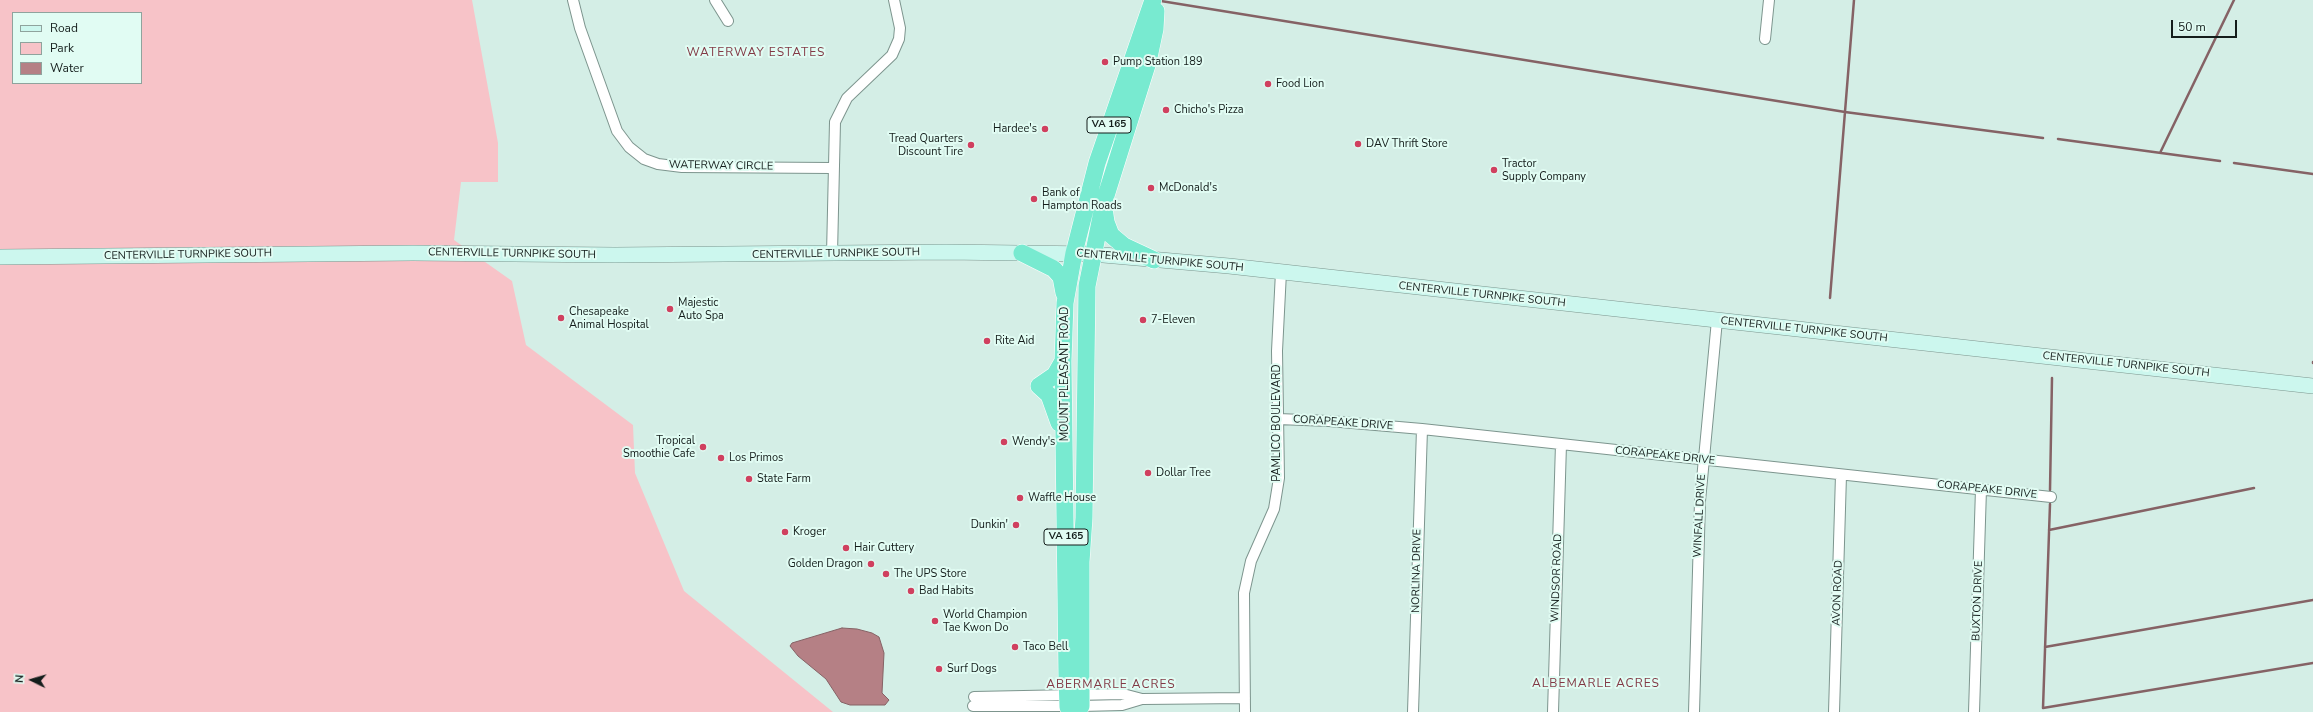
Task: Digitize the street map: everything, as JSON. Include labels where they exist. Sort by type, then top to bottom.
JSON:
[{"type":"highway","name":"MOUNT PLEASANT ROAD","points":[[1075,704],[1085,444],[1085,320],[1087,286],[1092,254],[1104,202],[1148,62],[1155,29],[1154,0]]},
{"type":"highway","name":"MOUNT PLEASANT ROAD","points":[[1075,704],[1064,439],[1063,361],[1065,303],[1074,253],[1097,163],[1154,0]]},
{"type":"highway","points":[[1104,202],[1106,222],[1111,235],[1124,246],[1154,260]]},
{"type":"highway","points":[[1022,253],[1058,272],[1063,283],[1065,303]]},
{"type":"highway","points":[[1063,361],[1055,375],[1039,386],[1050,395],[1064,439],[1085,444]]},
{"type":"main road","name":"CENTERVILLE TURNPIKE SOUTH","points":[[0,257],[413,253],[615,256],[946,252],[1092,254],[1281,272],[2313,386]]},
{"type":"street","name":"WATERWAY CIRCLE","points":[[573,0],[580,28],[618,131],[629,147],[644,159],[658,164],[682,167],[832,168]]},
{"type":"street","points":[[715,0],[728,20]]},
{"type":"street","points":[[832,254],[833,134],[838,113],[852,93],[888,61],[897,45],[900,22],[894,0]]},
{"type":"street","points":[[1765,38],[1769,0]]},
{"type":"street","name":"PAMLICO BOULEVARD","points":[[1245,712],[1244,593],[1251,561],[1268,524],[1277,494],[1277,351],[1281,272]]},
{"type":"street","name":"WINFALL DRIVE","points":[[1694,712],[1702,460],[1717,320]]},
{"type":"street","name":"CORAPEAKE DRIVE","points":[[1278,419],[1343,422],[1422,429],[2051,497]]},
{"type":"street","name":"NORLINA DRIVE","points":[[1413,712],[1422,429]]},
{"type":"street","name":"WINDSOR ROAD","points":[[1554,712],[1561,444]]},
{"type":"street","name":"AVON ROAD","points":[[1834,712],[1841,475]]},
{"type":"street","name":"BUXTON DRIVE","points":[[1974,712],[1981,489]]},
{"type":"street","points":[[974,702],[1122,705],[1142,699],[1245,698]]},
{"type":"green space","points":[[0,0],[472,0],[498,143],[498,182],[461,182],[454,240],[512,281],[526,345],[633,425],[635,473],[684,591],[833,712],[0,712]]},
{"type":"water","points":[[842,628],[857,629],[872,633],[879,637],[884,653],[882,693],[889,700],[885,705],[850,705],[841,702],[826,679],[798,656],[790,646],[792,643]]},
{"type":"waterway","points":[[1830,298],[1854,0]]},
{"type":"waterway","points":[[2160,153],[2234,0]]},
{"type":"waterway","points":[[1161,1],[1845,112],[2043,138]]},
{"type":"waterway","points":[[2058,139],[2220,161]]},
{"type":"waterway","points":[[2234,163],[2313,174]]},
{"type":"waterway","points":[[2050,490],[2052,378]]},
{"type":"waterway","points":[[2049,530],[2254,488]]},
{"type":"waterway","points":[[2050,504],[2043,708],[2313,663]]},
{"type":"waterway","points":[[2045,647],[2313,600]]},
{"type":"place","name":"Pump Station 189","points":[[1105,62]]},
{"type":"place","name":"Food Lion","points":[[1268,84]]},
{"type":"place","name":"Chicho's Pizza","points":[[1166,110]]},
{"type":"place","name":"Hardee's","points":[[1045,129]]},
{"type":"place","name":"DAV Thrift Store","points":[[1358,144]]},
{"type":"place","name":"Tread Quarters Discount Tire","points":[[971,145]]},
{"type":"place","name":"Tractor Supply Company","points":[[1494,170]]},
{"type":"place","name":"McDonald's","points":[[1151,188]]},
{"type":"place","name":"Bank of Hampton Roads","points":[[1034,199]]},
{"type":"place","name":"Majestic Auto Spa","points":[[670,309]]},
{"type":"place","name":"Chesapeake Animal Hospital","points":[[561,318]]},
{"type":"place","name":"7-Eleven","points":[[1143,320]]},
{"type":"place","name":"Rite Aid","points":[[987,341]]},
{"type":"place","name":"Wendy's","points":[[1004,442]]},
{"type":"place","name":"Tropical Smoothie Cafe","points":[[703,447]]},
{"type":"place","name":"Los Primos","points":[[721,458]]},
{"type":"place","name":"Dollar Tree","points":[[1148,473]]},
{"type":"place","name":"State Farm","points":[[749,479]]},
{"type":"place","name":"Waffle House","points":[[1020,498]]},
{"type":"place","name":"Dunkin'","points":[[1016,525]]},
{"type":"place","name":"Kroger","points":[[785,532]]},
{"type":"place","name":"Hair Cuttery","points":[[846,548]]},
{"type":"place","name":"Golden Dragon","points":[[871,564]]},
{"type":"place","name":"The UPS Store","points":[[886,574]]},
{"type":"place","name":"Bad Habits","points":[[911,591]]},
{"type":"place","name":"World Champion Tae Kwon Do","points":[[935,621]]},
{"type":"place","name":"Taco Bell","points":[[1015,647]]},
{"type":"place","name":"Surf Dogs","points":[[939,669]]},
{"type":"district","name":"WATERWAY ESTATES","points":[[756,53]]},
{"type":"district","name":"ALBEMARLE ACRES","points":[[1596,684]]},
{"type":"district","name":"ABERMARLE ACRES","points":[[1111,685]]}]
